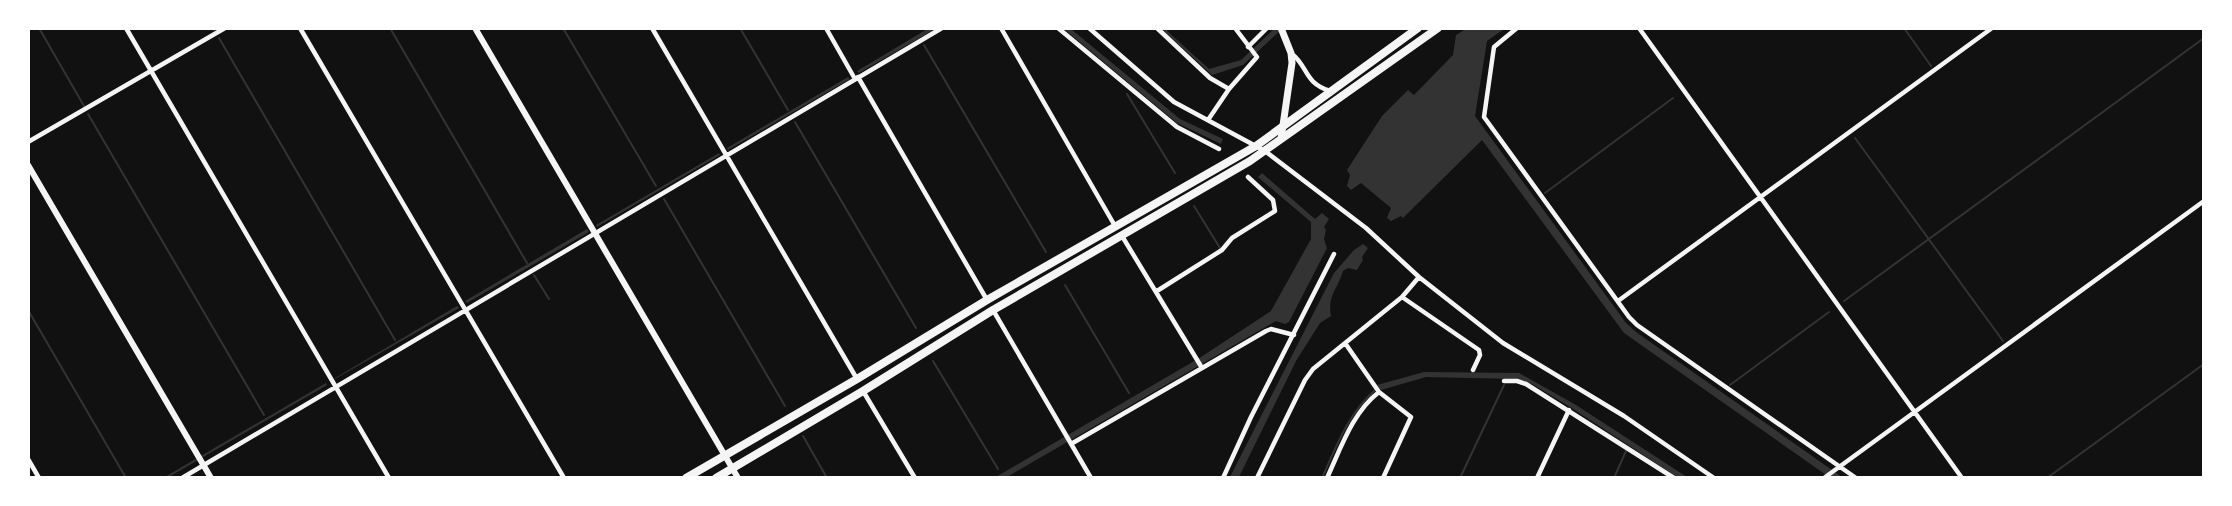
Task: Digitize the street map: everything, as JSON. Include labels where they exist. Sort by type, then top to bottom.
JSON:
[{"type":"main road","points":[[686,477],[987,300],[1256,146],[1418,28]]},
{"type":"main road","points":[[716,477],[863,391],[993,310],[1265,151],[1438,28]]},
{"type":"main road","points":[[1281,139],[1292,63],[1291,53],[1282,30]]},
{"type":"street","points":[[126,28],[388,477]]},
{"type":"street","points":[[28,142],[225,28]]},
{"type":"street","points":[[300,28],[564,477]]},
{"type":"street","points":[[475,28],[738,477]]},
{"type":"street","points":[[652,28],[856,379]]},
{"type":"street","points":[[826,28],[987,300]]},
{"type":"street","points":[[182,477],[942,28]]},
{"type":"street","points":[[1001,28],[1116,226]]},
{"type":"street","points":[[1058,28],[1177,127],[1219,149]]},
{"type":"street","points":[[1089,28],[1174,102],[1265,151],[1366,228],[1419,277],[1503,343],[1624,416],[1714,477]]},
{"type":"street","points":[[1157,28],[1210,78],[1229,89]]},
{"type":"street","points":[[1208,120],[1229,89],[1257,57],[1235,28]]},
{"type":"street","points":[[1248,47],[1267,28]]},
{"type":"street","points":[[1517,28],[1494,46],[1484,117],[1618,302],[1637,325],[1856,477]]},
{"type":"street","points":[[1639,28],[1962,477]]},
{"type":"street","points":[[1618,302],[1992,28]]},
{"type":"street","points":[[1291,53],[1312,82],[1330,91]]},
{"type":"street","points":[[28,165],[211,477]]},
{"type":"street","points":[[1156,291],[1222,250],[1232,238],[1275,211],[1273,200],[1248,177]]},
{"type":"street","points":[[1824,477],[2204,201]]},
{"type":"street","points":[[1122,236],[1201,367]]},
{"type":"street","points":[[1223,477],[1334,254]]},
{"type":"street","points":[[1257,477],[1305,380],[1313,369],[1402,297],[1419,277]]},
{"type":"street","points":[[1402,297],[1479,350],[1480,355],[1473,370]]},
{"type":"street","points":[[993,310],[1091,477]]},
{"type":"street","points":[[1071,444],[1272,328],[1294,335]]},
{"type":"street","points":[[1345,343],[1379,392],[1411,417],[1383,477]]},
{"type":"street","points":[[1504,381],[1526,384],[1674,477]]},
{"type":"street","points":[[863,391],[915,477]]},
{"type":"street","points":[[1327,477],[1357,416],[1366,402],[1379,392]]},
{"type":"street","points":[[1537,477],[1569,410]]},
{"type":"street","points":[[28,459],[39,477]]},
{"type":"shaded area","points":[[929,28],[935,29],[859,73],[857,71]]},
{"type":"shaded area","points":[[1064,29],[1071,29],[1180,119],[1223,139],[1221,144],[1177,123]]},
{"type":"shaded area","points":[[1162,29],[1165,29],[1209,69],[1241,60],[1274,29],[1282,29],[1243,65],[1212,75]]},
{"type":"shaded area","points":[[1466,29],[1504,29],[1487,41],[1475,116],[1626,323],[1842,477],[1829,477],[1624,333],[1482,140],[1403,218],[1401,216],[1391,221],[1387,218],[1391,208],[1361,183],[1351,190],[1347,186],[1350,175],[1347,170],[1382,116],[1408,90],[1414,95],[1453,55],[1456,35]]},
{"type":"shaded area","points":[[848,77],[850,79],[728,150],[727,148]]},
{"type":"shaded area","points":[[719,153],[720,155],[597,227],[596,225]]},
{"type":"shaded area","points":[[1262,173],[1315,219],[1322,213],[1329,219],[1324,227],[1327,248],[1289,322],[1285,324],[1276,321],[1007,477],[994,478],[1201,357],[1271,311],[1311,239],[1311,222],[1258,177]]},
{"type":"shaded area","points":[[587,229],[589,232],[467,303],[465,301]]},
{"type":"shaded area","points":[[1363,244],[1368,248],[1362,257],[1363,260],[1357,270],[1348,268],[1343,271],[1330,303],[1331,316],[1320,323],[1296,361],[1239,477],[1230,477],[1334,273],[1354,250]]},
{"type":"shaded area","points":[[457,306],[459,308],[335,379],[335,378]]},
{"type":"shaded area","points":[[1424,372],[1519,373],[1576,405],[1687,477],[1677,477],[1570,407],[1532,384],[1516,379],[1426,377],[1381,390],[1377,385]]},
{"type":"shaded area","points":[[326,383],[327,385],[169,477],[163,478]]},
{"type":"waterway","points":[[39,28],[84,106]]},
{"type":"waterway","points":[[390,28],[527,263]]},
{"type":"waterway","points":[[563,28],[656,186]]},
{"type":"waterway","points":[[740,28],[788,110]]},
{"type":"waterway","points":[[1904,28],[1931,66]]},
{"type":"waterway","points":[[219,38],[395,340]]},
{"type":"waterway","points":[[1844,301],[2204,38]]},
{"type":"waterway","points":[[924,45],[1046,252]]},
{"type":"waterway","points":[[1127,94],[1175,173]]},
{"type":"waterway","points":[[1545,193],[1673,98]]},
{"type":"waterway","points":[[88,114],[264,415]]},
{"type":"waterway","points":[[795,122],[916,328]]},
{"type":"waterway","points":[[1855,138],[2003,341]]},
{"type":"waterway","points":[[664,199],[785,406]]},
{"type":"waterway","points":[[1194,206],[1220,248]]},
{"type":"waterway","points":[[534,275],[549,299]]},
{"type":"waterway","points":[[1065,285],[1129,393]]},
{"type":"waterway","points":[[28,310],[126,478]]},
{"type":"waterway","points":[[1730,385],[1829,312]]},
{"type":"waterway","points":[[933,361],[998,469]]},
{"type":"waterway","points":[[2047,478],[2204,364]]},
{"type":"waterway","points":[[1460,478],[1504,385]]},
{"type":"waterway","points":[[1322,478],[1350,420],[1374,391]]},
{"type":"waterway","points":[[803,436],[827,478]]},
{"type":"waterway","points":[[1614,478],[1626,451]]}]
